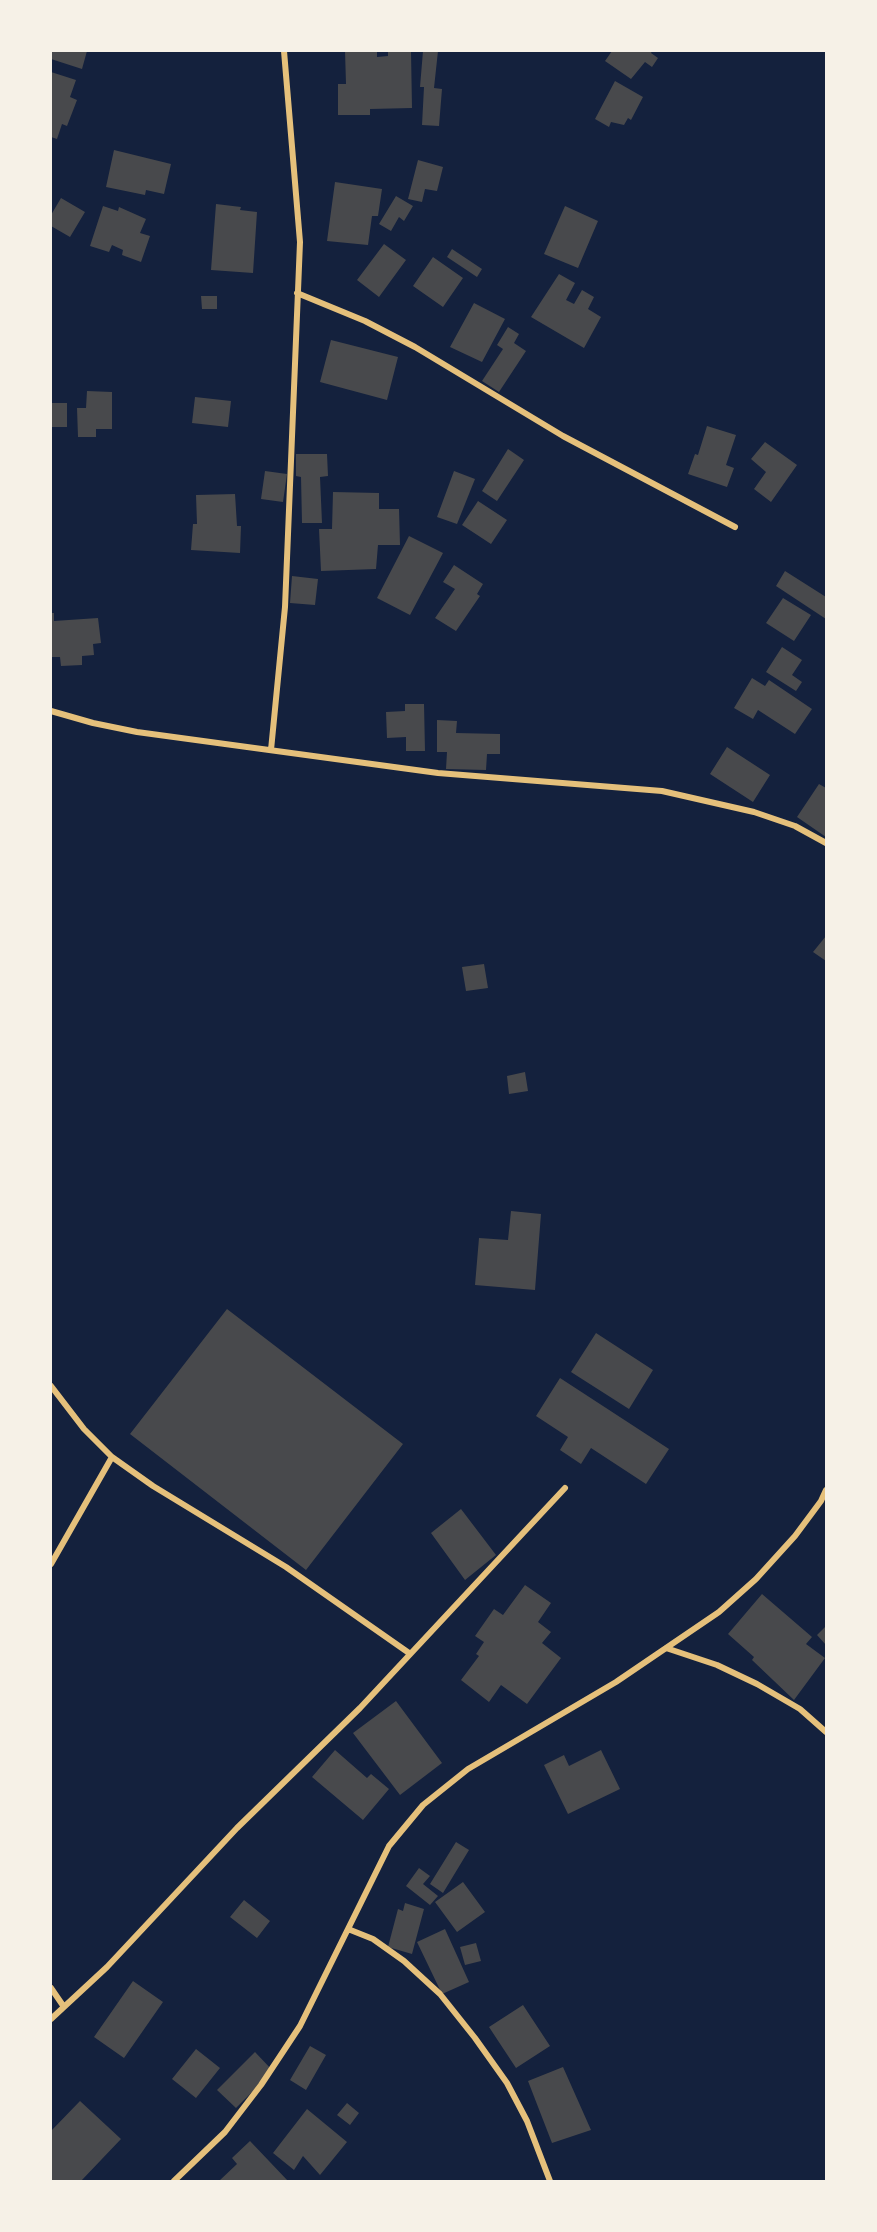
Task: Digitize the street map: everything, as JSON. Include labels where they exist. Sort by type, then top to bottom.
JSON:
[{"type":"street","points":[[271,750],[285,607],[300,242],[284,51]]},
{"type":"street","points":[[297,293],[354,316],[415,347],[563,436],[735,527]]},
{"type":"street","points":[[51,711],[137,732],[438,773],[662,791],[754,812],[795,826],[826,843]]},
{"type":"street","points":[[51,1386],[84,1429],[112,1457],[153,1486],[286,1567],[409,1653]]},
{"type":"street","points":[[51,1564],[112,1457]]},
{"type":"street","points":[[51,2019],[107,1967],[237,1828],[360,1708],[565,1488]]},
{"type":"street","points":[[174,2181],[225,2132],[261,2085],[300,2025],[389,1846],[423,1805],[468,1769],[607,1687],[719,1612],[756,1579],[795,1536],[822,1501],[826,1490]]},
{"type":"street","points":[[666,1648],[717,1665],[757,1683],[800,1709],[826,1732]]},
{"type":"street","points":[[348,1929],[373,1940],[404,1961],[440,1994],[507,2083],[527,2121],[550,2181]]},
{"type":"street","points":[[51,1988],[64,2007]]},
{"type":"building","points":[[51,51],[87,51],[82,69],[51,59]]},
{"type":"building","points":[[345,51],[377,51],[377,57],[388,56],[388,51],[411,51],[412,108],[370,109],[370,115],[338,115],[338,84],[346,84]]},
{"type":"building","points":[[423,51],[438,51],[434,88],[442,89],[439,126],[422,125],[424,87],[420,87]]},
{"type":"building","points":[[612,51],[652,51],[651,53],[658,58],[652,67],[645,62],[631,79],[605,61]]},
{"type":"building","points":[[51,72],[76,80],[70,97],[77,100],[67,126],[62,124],[57,139],[51,137]]},
{"type":"building","points":[[615,81],[643,97],[631,120],[628,118],[624,125],[611,122],[609,127],[595,119]]},
{"type":"building","points":[[114,150],[171,164],[164,194],[146,190],[145,195],[106,187]]},
{"type":"building","points":[[418,160],[443,167],[437,191],[425,189],[422,202],[408,199]]},
{"type":"building","points":[[335,182],[382,189],[378,216],[372,216],[368,245],[327,241]]},
{"type":"building","points":[[396,196],[413,206],[404,221],[399,217],[391,231],[379,224]]},
{"type":"building","points":[[61,198],[85,212],[70,237],[51,226],[51,215]]},
{"type":"building","points":[[216,204],[241,207],[240,210],[257,212],[253,273],[211,270]]},
{"type":"building","points":[[103,206],[118,211],[119,207],[146,219],[140,233],[150,236],[141,262],[122,255],[123,250],[112,245],[109,252],[90,246]]},
{"type":"building","points":[[565,206],[598,221],[578,268],[544,254]]},
{"type":"building","points":[[384,244],[406,260],[379,297],[357,280]]},
{"type":"building","points":[[452,249],[482,269],[477,277],[447,257]]},
{"type":"building","points":[[433,257],[463,278],[443,307],[413,286]]},
{"type":"building","points":[[559,274],[575,283],[566,300],[574,304],[582,290],[594,297],[588,309],[601,317],[584,348],[531,317]]},
{"type":"building","points":[[201,296],[217,296],[217,309],[202,309]]},
{"type":"building","points":[[474,303],[505,319],[482,362],[450,347]]},
{"type":"building","points":[[508,327],[519,334],[514,343],[526,351],[499,392],[482,381],[503,349],[497,345]]},
{"type":"building","points":[[331,340],[398,357],[387,400],[320,382]]},
{"type":"building","points":[[87,391],[112,392],[112,429],[96,429],[96,437],[78,437],[77,408],[86,408]]},
{"type":"building","points":[[195,397],[231,401],[228,427],[192,423]]},
{"type":"building","points":[[51,403],[67,403],[67,427],[51,427]]},
{"type":"building","points":[[707,426],[736,435],[726,465],[734,468],[727,487],[688,474],[695,454],[698,455]]},
{"type":"building","points":[[765,442],[797,465],[771,502],[754,489],[766,472],[751,459]]},
{"type":"building","points":[[508,449],[524,460],[497,501],[482,491]]},
{"type":"building","points":[[296,454],[327,454],[328,476],[320,477],[322,523],[302,523],[301,477],[296,476]]},
{"type":"building","points":[[265,471],[287,474],[283,502],[261,499]]},
{"type":"building","points":[[454,471],[475,479],[457,524],[437,517]]},
{"type":"building","points":[[333,492],[379,493],[379,509],[399,509],[400,545],[378,545],[376,569],[321,571],[319,529],[332,529]]},
{"type":"building","points":[[235,494],[237,526],[241,526],[240,553],[191,550],[193,524],[197,524],[196,495]]},
{"type":"building","points":[[478,501],[507,520],[491,544],[462,525]]},
{"type":"building","points":[[409,536],[443,553],[410,615],[377,598]]},
{"type":"building","points":[[454,565],[483,584],[477,594],[480,596],[456,631],[435,618],[455,589],[443,582]]},
{"type":"building","points":[[785,571],[826,597],[826,619],[776,586]]},
{"type":"building","points":[[292,576],[318,579],[315,605],[290,603]]},
{"type":"building","points":[[783,598],[811,615],[794,641],[766,623]]},
{"type":"building","points":[[51,613],[54,613],[54,621],[98,618],[101,643],[93,644],[94,655],[82,656],[82,665],[61,666],[60,657],[51,657]]},
{"type":"building","points":[[782,647],[802,660],[792,675],[802,682],[796,691],[766,672]]},
{"type":"building","points":[[752,678],[765,686],[769,680],[812,709],[795,734],[758,710],[753,719],[734,708]]},
{"type":"building","points":[[405,704],[424,704],[425,751],[406,751],[406,737],[387,738],[386,712],[405,711]]},
{"type":"building","points":[[437,720],[457,721],[456,733],[500,734],[500,754],[487,754],[486,770],[446,769],[447,752],[437,752]]},
{"type":"building","points":[[727,747],[770,775],[753,802],[710,774]]},
{"type":"building","points":[[819,784],[826,788],[826,837],[797,817]]},
{"type":"building","points":[[826,936],[826,961],[813,952]]},
{"type":"building","points":[[484,964],[488,988],[466,991],[462,967]]},
{"type":"building","points":[[525,1072],[528,1091],[509,1094],[507,1076]]},
{"type":"building","points":[[511,1211],[541,1214],[535,1290],[475,1285],[479,1238],[508,1240]]},
{"type":"building","points":[[227,1309],[403,1444],[306,1570],[130,1434]]},
{"type":"building","points":[[596,1333],[653,1370],[629,1409],[571,1372]]},
{"type":"building","points":[[560,1378],[669,1449],[646,1484],[591,1448],[581,1464],[560,1450],[568,1437],[536,1416]]},
{"type":"building","points":[[461,1509],[496,1555],[465,1580],[431,1533]]},
{"type":"building","points":[[525,1585],[551,1603],[538,1622],[551,1632],[542,1643],[561,1658],[527,1704],[501,1685],[489,1702],[461,1680],[479,1656],[476,1654],[484,1642],[475,1636],[494,1609],[503,1615]]},
{"type":"building","points":[[762,1594],[812,1637],[806,1644],[825,1658],[794,1700],[752,1660],[754,1657],[728,1634]]},
{"type":"building","points":[[826,1626],[826,1645],[817,1635]]},
{"type":"building","points":[[396,1701],[442,1763],[400,1795],[353,1733]]},
{"type":"building","points":[[335,1750],[367,1778],[371,1774],[389,1789],[363,1820],[312,1777]]},
{"type":"building","points":[[601,1750],[620,1789],[568,1814],[544,1765],[564,1755],[569,1766]]},
{"type":"building","points":[[456,1842],[469,1850],[443,1893],[430,1884]]},
{"type":"building","points":[[419,1868],[430,1876],[423,1884],[438,1896],[430,1905],[406,1886]]},
{"type":"building","points":[[463,1882],[485,1912],[457,1932],[435,1902]]},
{"type":"building","points":[[244,1900],[270,1921],[257,1938],[230,1917]]},
{"type":"building","points":[[405,1903],[424,1909],[412,1954],[388,1947],[398,1909],[403,1911]]},
{"type":"building","points":[[445,1929],[469,1982],[442,1994],[417,1942]]},
{"type":"building","points":[[476,1943],[481,1961],[465,1965],[460,1947]]},
{"type":"building","points":[[133,1981],[163,2002],[124,2058],[94,2037]]},
{"type":"building","points":[[523,2005],[550,2046],[516,2068],[489,2027]]},
{"type":"building","points":[[310,2046],[326,2055],[306,2090],[290,2080]]},
{"type":"building","points":[[196,2049],[220,2068],[196,2098],[172,2079]]},
{"type":"building","points":[[255,2052],[273,2071],[236,2108],[217,2090]]},
{"type":"building","points":[[563,2067],[591,2130],[552,2143],[528,2081]]},
{"type":"building","points":[[80,2101],[121,2139],[81,2181],[51,2181],[51,2131]]},
{"type":"building","points":[[347,2103],[359,2113],[350,2125],[337,2115]]},
{"type":"building","points":[[307,2109],[347,2142],[320,2175],[303,2156],[294,2170],[273,2153]]},
{"type":"building","points":[[250,2141],[288,2181],[219,2181],[237,2164],[232,2158]]}]
